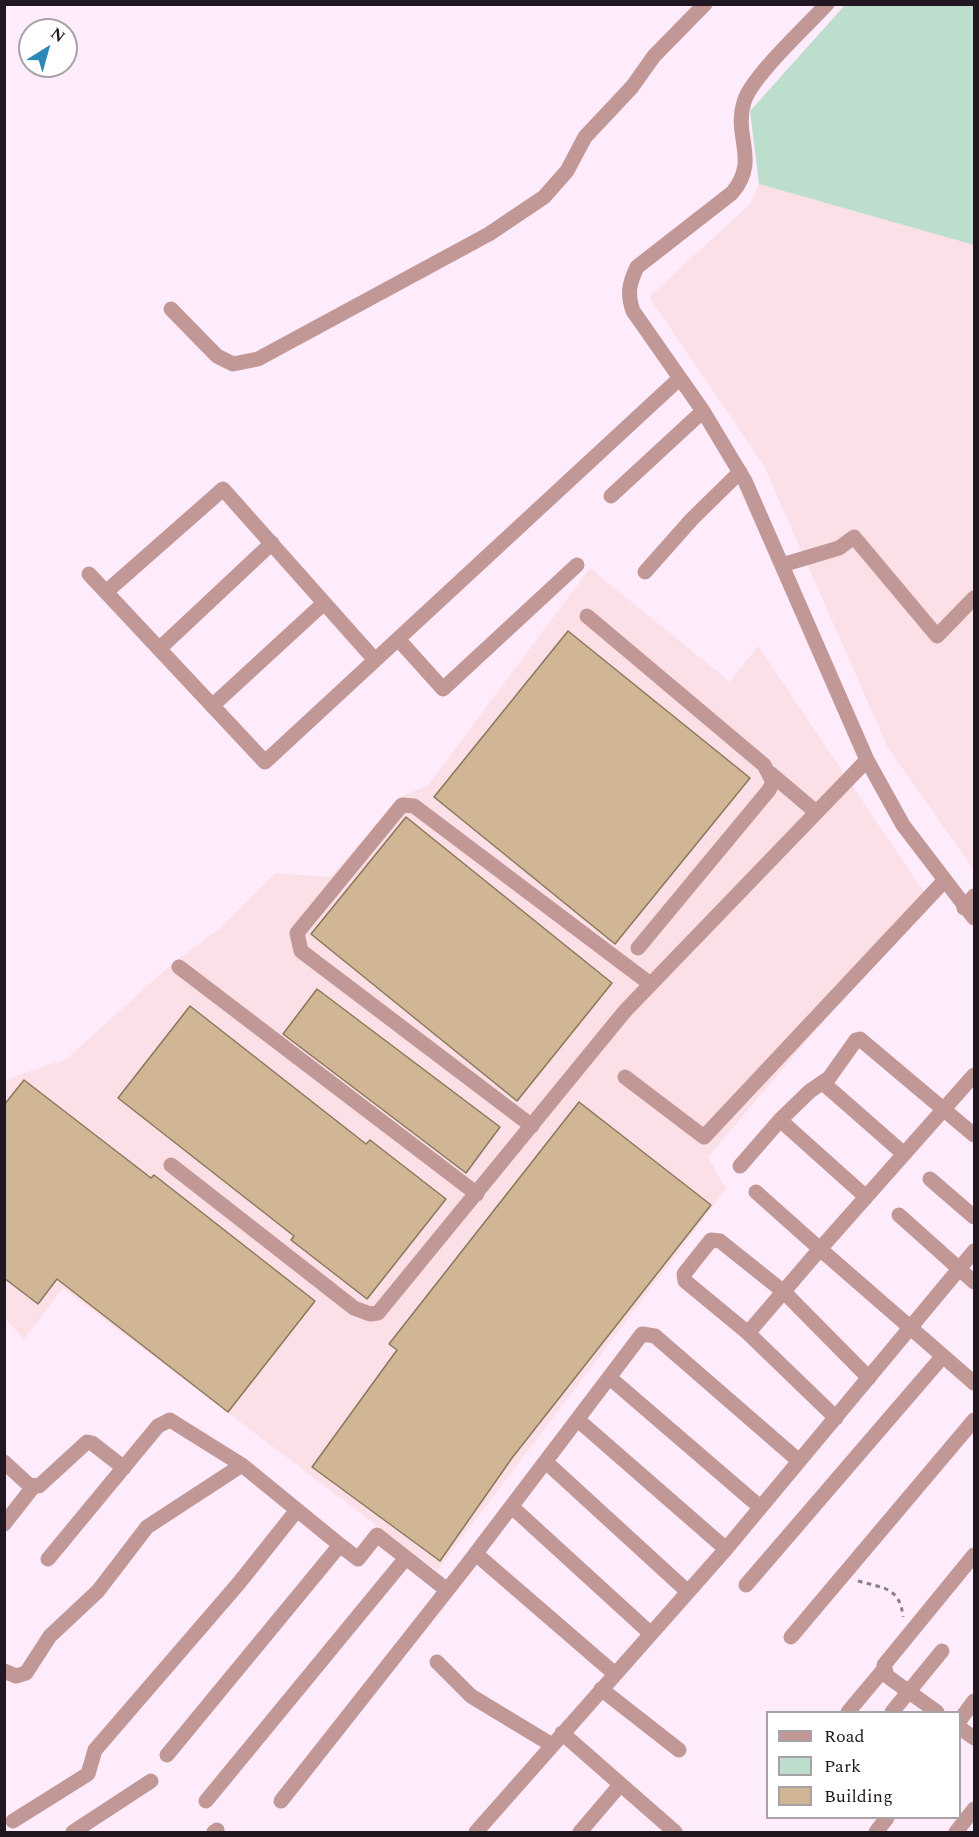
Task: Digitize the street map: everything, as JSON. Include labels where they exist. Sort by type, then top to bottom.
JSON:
[{"type":"street","points":[[171,309],[217,356],[233,364],[258,359],[489,234],[544,196],[567,171],[585,136],[632,87],[654,56],[705,4]]},
{"type":"street","points":[[827,4],[750,88],[741,117],[746,171],[741,183],[732,193],[637,267],[630,282],[628,297],[633,312],[703,411],[740,472],[867,760],[903,825],[945,880],[971,907]]},
{"type":"street","points":[[90,574],[265,762],[680,378]]},
{"type":"street","points":[[611,496],[703,411]]},
{"type":"street","points":[[645,572],[692,519],[740,472]]},
{"type":"street","points":[[106,592],[223,489],[375,660]]},
{"type":"street","points":[[782,565],[839,548],[854,537],[937,636],[975,598]]},
{"type":"street","points":[[159,649],[272,543]]},
{"type":"street","points":[[398,639],[443,689],[577,565]]},
{"type":"street","points":[[212,706],[324,603]]},
{"type":"street","points":[[587,616],[764,765],[773,782],[769,790],[638,948]]},
{"type":"street","points":[[171,1165],[354,1308],[370,1314],[385,1308],[650,983],[867,760]]},
{"type":"street","points":[[770,774],[816,812]]},
{"type":"street","points":[[532,1126],[302,951],[297,940],[297,933],[402,805],[414,806],[650,983]]},
{"type":"street","points":[[625,1077],[704,1137],[945,880]]},
{"type":"street","points":[[179,967],[477,1194]]},
{"type":"street","points":[[740,1166],[810,1090],[823,1083],[856,1040],[860,1039],[975,1135]]},
{"type":"street","points":[[748,1332],[975,1075]]},
{"type":"street","points":[[823,1083],[904,1154]]},
{"type":"street","points":[[780,1120],[866,1197]]},
{"type":"street","points":[[930,1179],[975,1217]]},
{"type":"street","points":[[756,1192],[975,1383]]},
{"type":"street","points":[[898,1215],[975,1282]]},
{"type":"street","points":[[836,1418],[748,1332],[684,1278],[711,1240],[720,1241],[784,1292],[869,1378]]},
{"type":"street","points":[[476,1833],[726,1549],[975,1251]]},
{"type":"street","points":[[281,1801],[476,1554],[642,1334],[648,1333],[655,1336],[799,1461]]},
{"type":"street","points":[[746,1585],[943,1356]]},
{"type":"street","points":[[610,1378],[760,1507]]},
{"type":"street","points":[[48,1559],[158,1426],[170,1420],[242,1465],[358,1559],[377,1535],[447,1590]]},
{"type":"street","points":[[578,1420],[726,1549]]},
{"type":"street","points":[[791,1637],[868,1543],[975,1420]]},
{"type":"street","points":[[4,1524],[33,1487],[44,1484],[87,1442],[92,1443],[124,1468]]},
{"type":"street","points":[[4,1462],[33,1487]]},
{"type":"street","points":[[546,1462],[687,1592]]},
{"type":"street","points":[[4,1671],[16,1676],[26,1673],[51,1636],[98,1591],[147,1527],[242,1465]]},
{"type":"street","points":[[512,1507],[650,1634]]},
{"type":"street","points":[[13,1821],[88,1774],[95,1750],[239,1583],[297,1510]]},
{"type":"street","points":[[167,1755],[340,1545]]},
{"type":"street","points":[[476,1554],[615,1674]]},
{"type":"street","points":[[850,1711],[884,1669],[906,1636],[975,1555]]},
{"type":"street","points":[[206,1801],[405,1559]]},
{"type":"street","points":[[894,1711],[942,1651]]},
{"type":"street","points":[[437,1662],[471,1696],[552,1745]]},
{"type":"street","points":[[884,1669],[887,1676],[934,1711]]},
{"type":"street","points":[[601,1689],[679,1750]]},
{"type":"street","points":[[961,1719],[975,1701]]},
{"type":"street","points":[[961,1729],[975,1738]]},
{"type":"street","points":[[562,1733],[675,1833]]},
{"type":"street","points":[[72,1833],[151,1781]]},
{"type":"street","points":[[580,1833],[620,1785]]},
{"type":"street","points":[[956,1833],[975,1809]]},
{"type":"street","points":[[876,1833],[886,1819]]},
{"type":"path","points":[[842,1576],[891,1591],[896,1595],[902,1605],[906,1636]]},
{"type":"shaded area","points":[[759,184],[974,245],[974,870],[888,748],[764,466],[649,297],[750,204]]},
{"type":"shaded area","points":[[590,568],[730,682],[758,646],[928,898],[708,1157],[726,1189],[437,1571],[63,1288],[24,1339],[5,1319],[5,1082],[10,1078],[66,1059],[173,963],[221,927],[275,873],[330,877],[402,796],[427,786]]},
{"type":"green space","points":[[845,5],[974,5],[974,245],[759,184],[750,111]]},
{"type":"building","points":[[568,631],[750,778],[615,944],[434,797]]},
{"type":"building","points":[[406,817],[612,983],[517,1101],[311,934]]},
{"type":"building","points":[[317,989],[500,1127],[466,1173],[283,1034]]},
{"type":"building","points":[[190,1006],[366,1144],[370,1140],[446,1199],[367,1299],[291,1240],[294,1236],[118,1098]]},
{"type":"building","points":[[24,1080],[151,1178],[154,1175],[315,1301],[228,1412],[57,1279],[38,1304],[4,1278],[4,1105]]},
{"type":"building","points":[[579,1102],[711,1205],[512,1458],[440,1561],[312,1467],[397,1350],[389,1344]]}]
